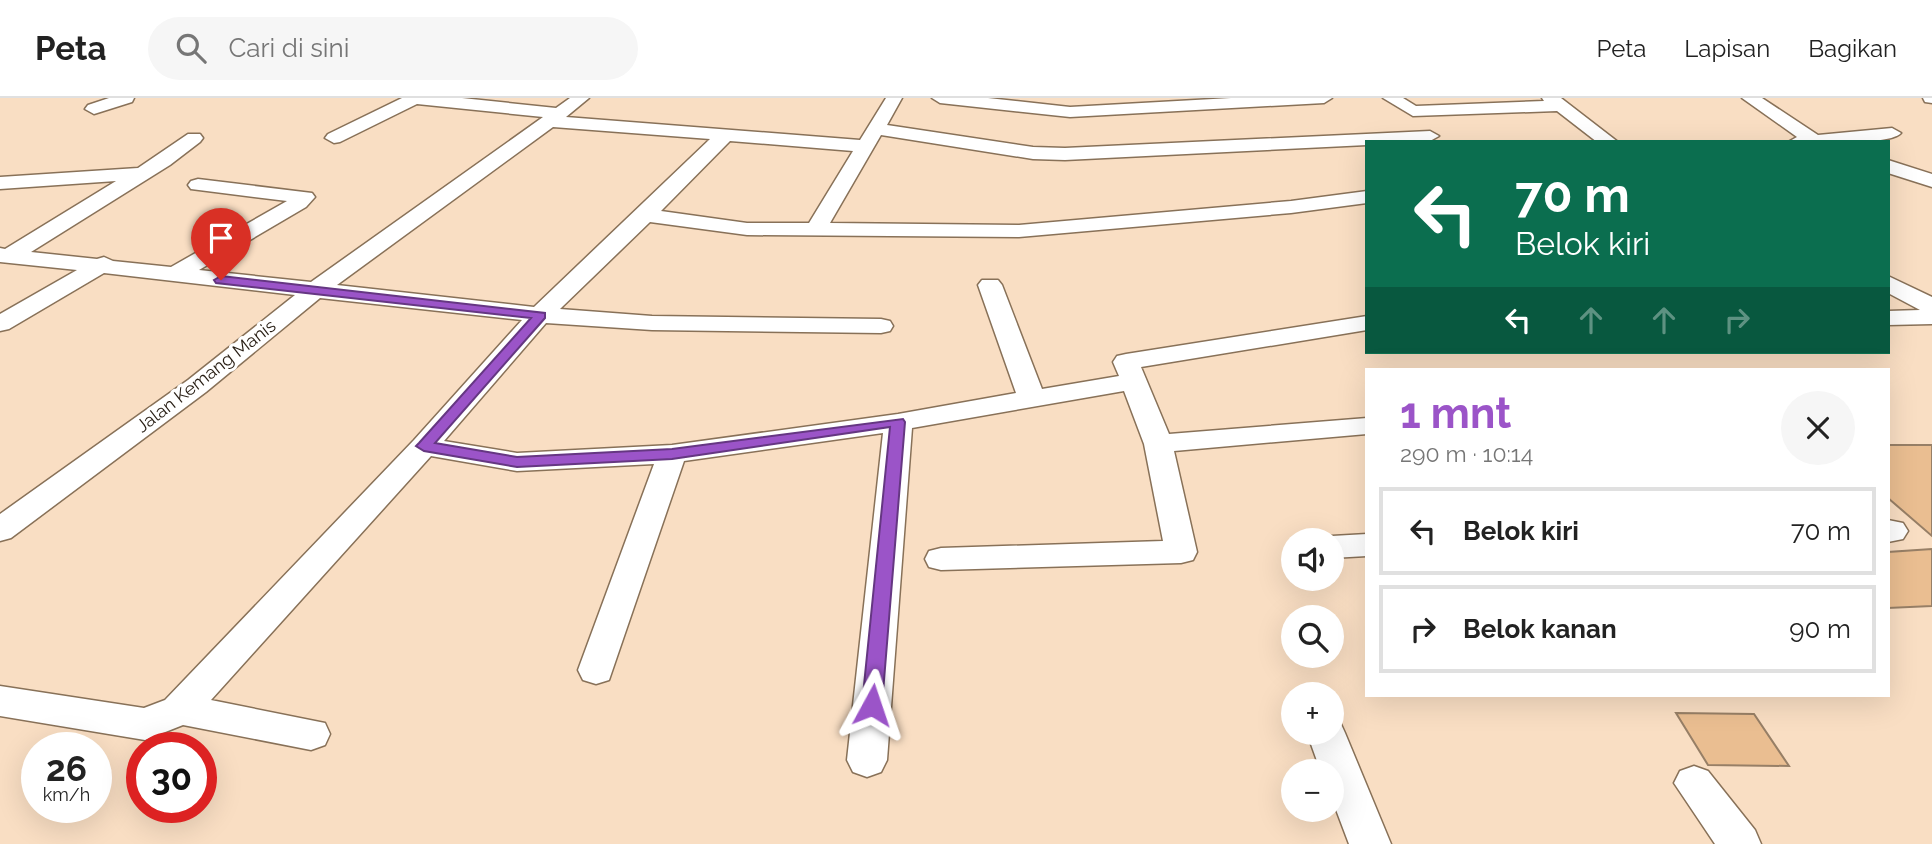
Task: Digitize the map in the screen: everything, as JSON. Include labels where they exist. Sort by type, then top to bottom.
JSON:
[{"type":"street","points":[[94,109],[127,98]]},
{"type":"street","points":[[334,138],[414,98],[552,117],[724,135],[870,138],[1033,153],[1365,142]]},
{"type":"street","name":"Jalan Kemang Manis","points":[[0,530],[197,386],[314,291],[581,98]]},
{"type":"street","points":[[816,229],[894,98]]},
{"type":"street","points":[[940,98],[1032,104],[1070,113],[1324,98]]},
{"type":"street","points":[[1391,98],[1413,111],[1433,139]]},
{"type":"street","points":[[1750,98],[1808,140]]},
{"type":"street","points":[[1413,111],[1555,102],[1606,140]]},
{"type":"street","points":[[1819,140],[1892,133]]},
{"type":"street","points":[[0,701],[145,723],[179,709],[424,446],[540,315],[724,135]]},
{"type":"street","points":[[6,254],[143,174],[194,138]]},
{"type":"street","points":[[1408,140],[1433,139]]},
{"type":"street","points":[[1890,167],[1932,181]]},
{"type":"street","points":[[0,183],[143,174]]},
{"type":"street","points":[[174,275],[305,197],[198,185]]},
{"type":"street","points":[[645,215],[747,229],[1019,231],[1291,207],[1365,197]]},
{"type":"street","points":[[6,254],[540,315],[652,323],[881,326]]},
{"type":"street","points":[[0,324],[104,264]]},
{"type":"street","points":[[1890,284],[1932,307]]},
{"type":"street","points":[[990,285],[1031,397]]},
{"type":"street","points":[[1890,318],[1932,317]]},
{"type":"street","points":[[941,559],[1181,552],[1158,444],[1126,362],[1365,323]]},
{"type":"street","points":[[424,446],[517,462],[672,454],[898,422],[1134,381]]},
{"type":"street","points":[[867,760],[898,422]]},
{"type":"street","points":[[1158,444],[1365,426]]},
{"type":"street","points":[[596,670],[672,454]]},
{"type":"street","points":[[1344,546],[1365,545]]},
{"type":"street","points":[[179,709],[311,734]]},
{"type":"street","points":[[1331,745],[1370,844]]},
{"type":"street","points":[[1694,783],[1740,844]]},
{"type":"building","points":[[1890,445],[1932,445],[1932,536],[1890,500]]},
{"type":"building","points":[[1932,549],[1932,606],[1890,608],[1890,552]]},
{"type":"building","points":[[1676,713],[1754,714],[1789,766],[1708,765]]},
{"type":"route","points":[[221,280],[540,315],[424,446],[517,462],[672,454],[898,422],[872,705]]}]
